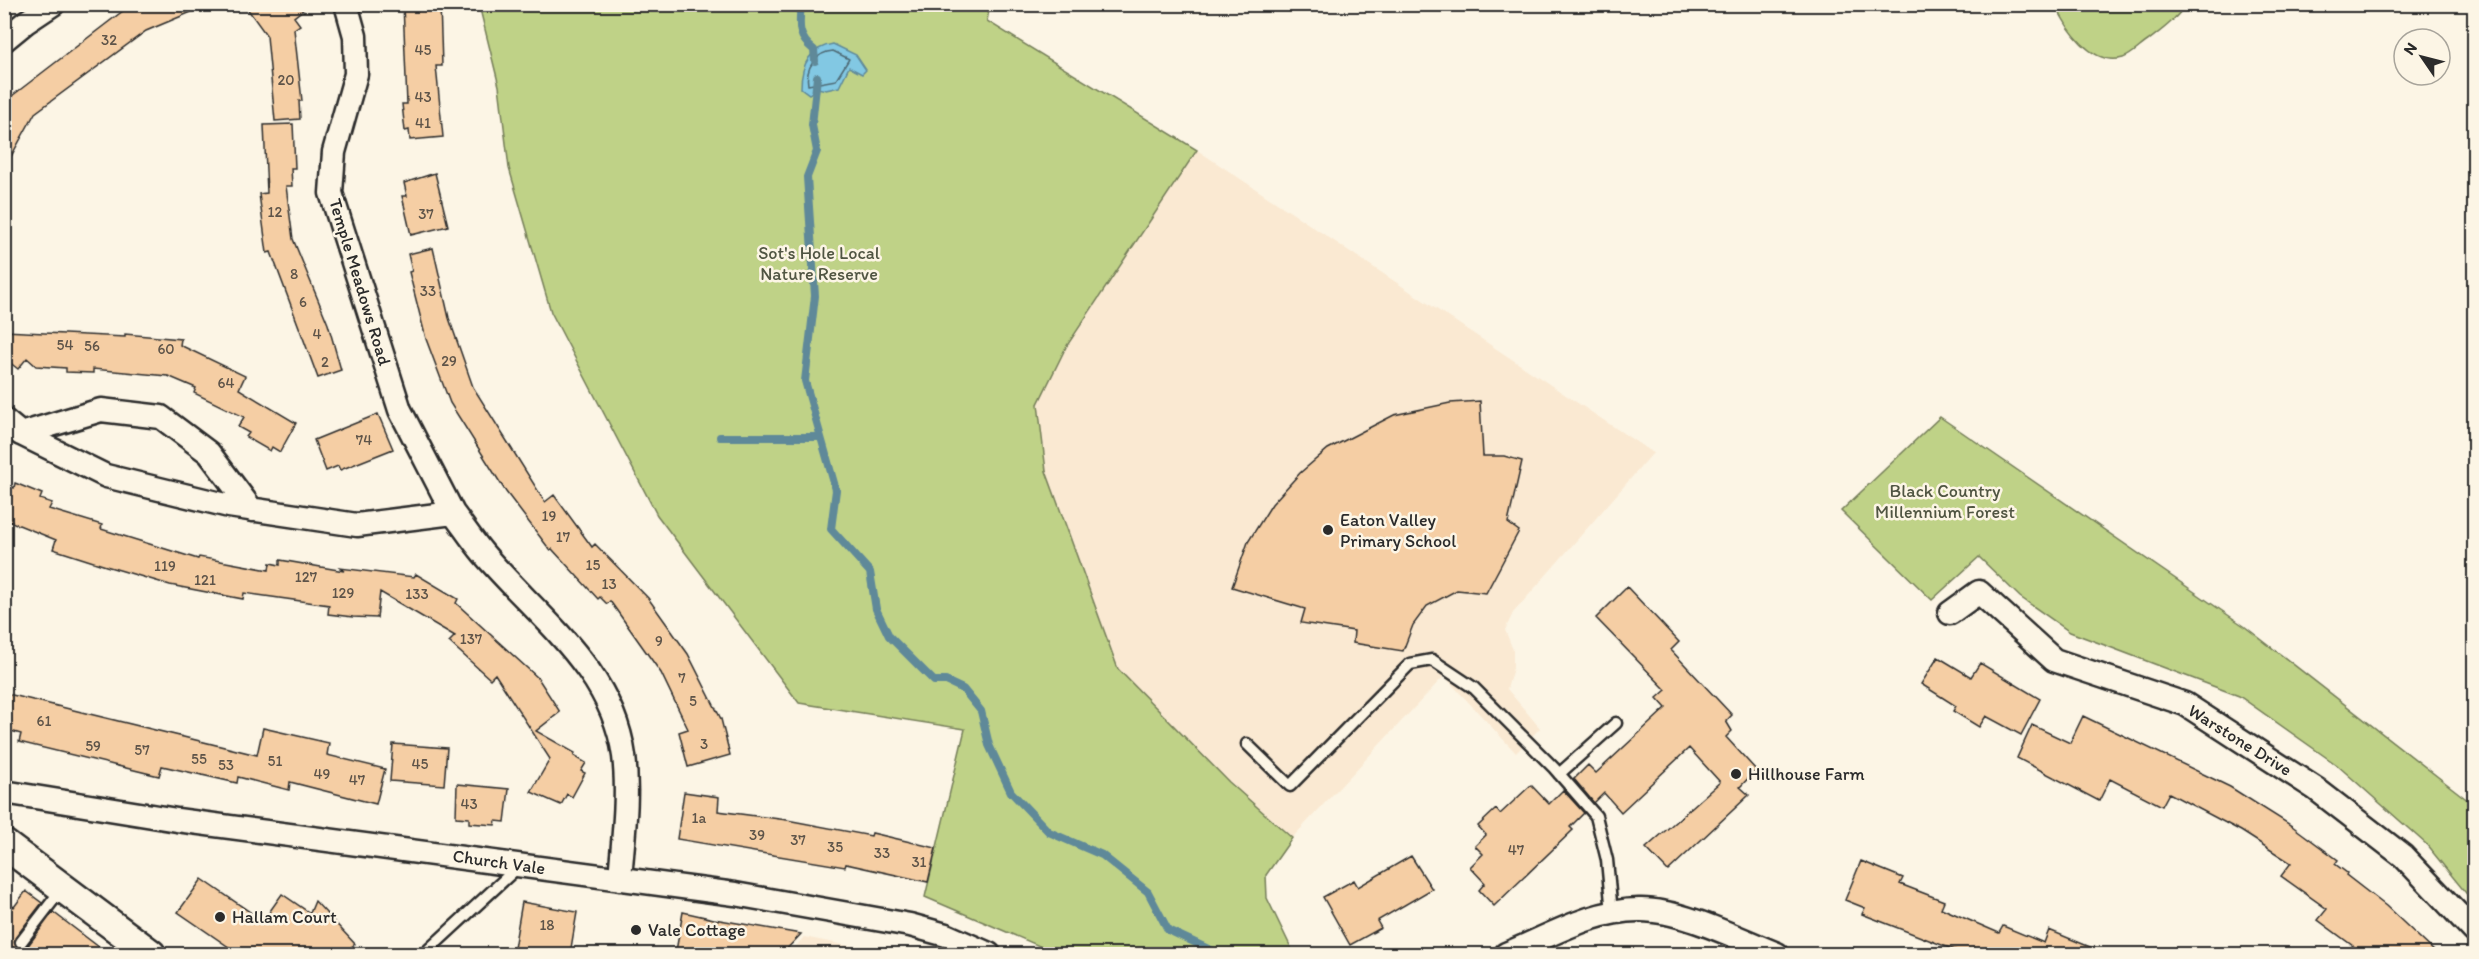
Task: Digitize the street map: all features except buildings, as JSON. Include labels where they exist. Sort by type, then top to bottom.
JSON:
[{"type":"street","points":[[4,40],[53,4]]},
{"type":"street","name":"Temple Meadows Road","points":[[346,4],[354,36],[356,74],[334,152],[331,193],[400,410],[453,513],[484,554],[540,612],[578,656],[609,703],[624,754],[627,790],[620,879]]},
{"type":"street","points":[[13,427],[101,410],[161,417],[209,453],[252,510]]},
{"type":"street","points":[[13,427],[106,476],[252,510],[357,525],[453,513]]},
{"type":"street","name":"Warstone Drive","points":[[1950,613],[1979,592],[2054,660],[2185,704],[2325,795],[2403,856],[2475,931]]},
{"type":"street","name":"Church Vale","points":[[4,792],[177,820],[735,894],[910,925],[946,935],[989,954]]},
{"type":"street","points":[[4,844],[151,954]]},
{"type":"street","points":[[1506,954],[1605,915],[1642,909],[1697,921],[1777,954]]},
{"type":"lane","points":[[1247,744],[1290,786],[1410,664],[1432,660],[1474,688],[1559,774],[1596,816],[1606,860],[1605,915]]},
{"type":"lane","points":[[1559,774],[1616,723]]},
{"type":"lane","points":[[424,954],[519,865]]},
{"type":"lane","points":[[21,942],[63,887]]},
{"type":"shaded area","name":"Eaton Valley Primary School","points":[[1197,150],[1653,453],[1513,613],[1505,630],[1513,650],[1513,668],[1507,689],[1540,728],[1516,753],[1444,676],[1292,838],[1229,782],[1118,669],[1046,471],[1038,404],[1066,347]]},
{"type":"shaded area","points":[[804,937],[890,954],[789,954]]},
{"type":"green space","name":"Sot's Hole Local Nature Reserve","points":[[479,5],[990,5],[987,21],[1197,150],[1066,347],[1038,404],[1046,471],[1118,669],[1229,782],[1292,838],[1266,875],[1267,898],[1294,954],[1058,954],[925,897],[965,729],[799,703],[657,515],[551,312],[509,168],[499,86]]},
{"type":"green space","points":[[2056,5],[2185,5],[2169,24],[2133,53],[2123,58],[2112,59],[2101,57],[2082,44],[2066,24]]},
{"type":"green space","name":"Black Country Millennium Forest","points":[[1940,417],[2244,626],[2474,805],[2474,903],[2426,844],[2337,765],[2239,696],[2070,632],[2020,597],[1979,557],[1932,600],[1841,511]]},
{"type":"water","points":[[833,44],[856,55],[866,70],[862,74],[849,67],[839,87],[826,90],[818,88],[809,94],[801,88],[805,65],[818,49]]},
{"type":"waterway","points":[[801,4],[800,30],[808,45],[814,50],[815,61]]},
{"type":"waterway","points":[[817,77],[812,125],[817,151],[807,177],[815,296],[805,381],[836,490],[831,529],[870,572],[876,609],[889,636],[934,681],[946,681],[963,689],[981,711],[989,745],[1011,792],[1049,832],[1102,855],[1148,892],[1168,930],[1215,954]]},
{"type":"waterway","points":[[720,437],[820,437]]},
{"type":"place","name":"Eaton Valley Primary School","points":[[1328,530]]},
{"type":"place","name":"Hillhouse Farm","points":[[1736,774]]},
{"type":"place","name":"Hallam Court","points":[[220,917]]},
{"type":"place","name":"Vale Cottage","points":[[636,930]]}]
